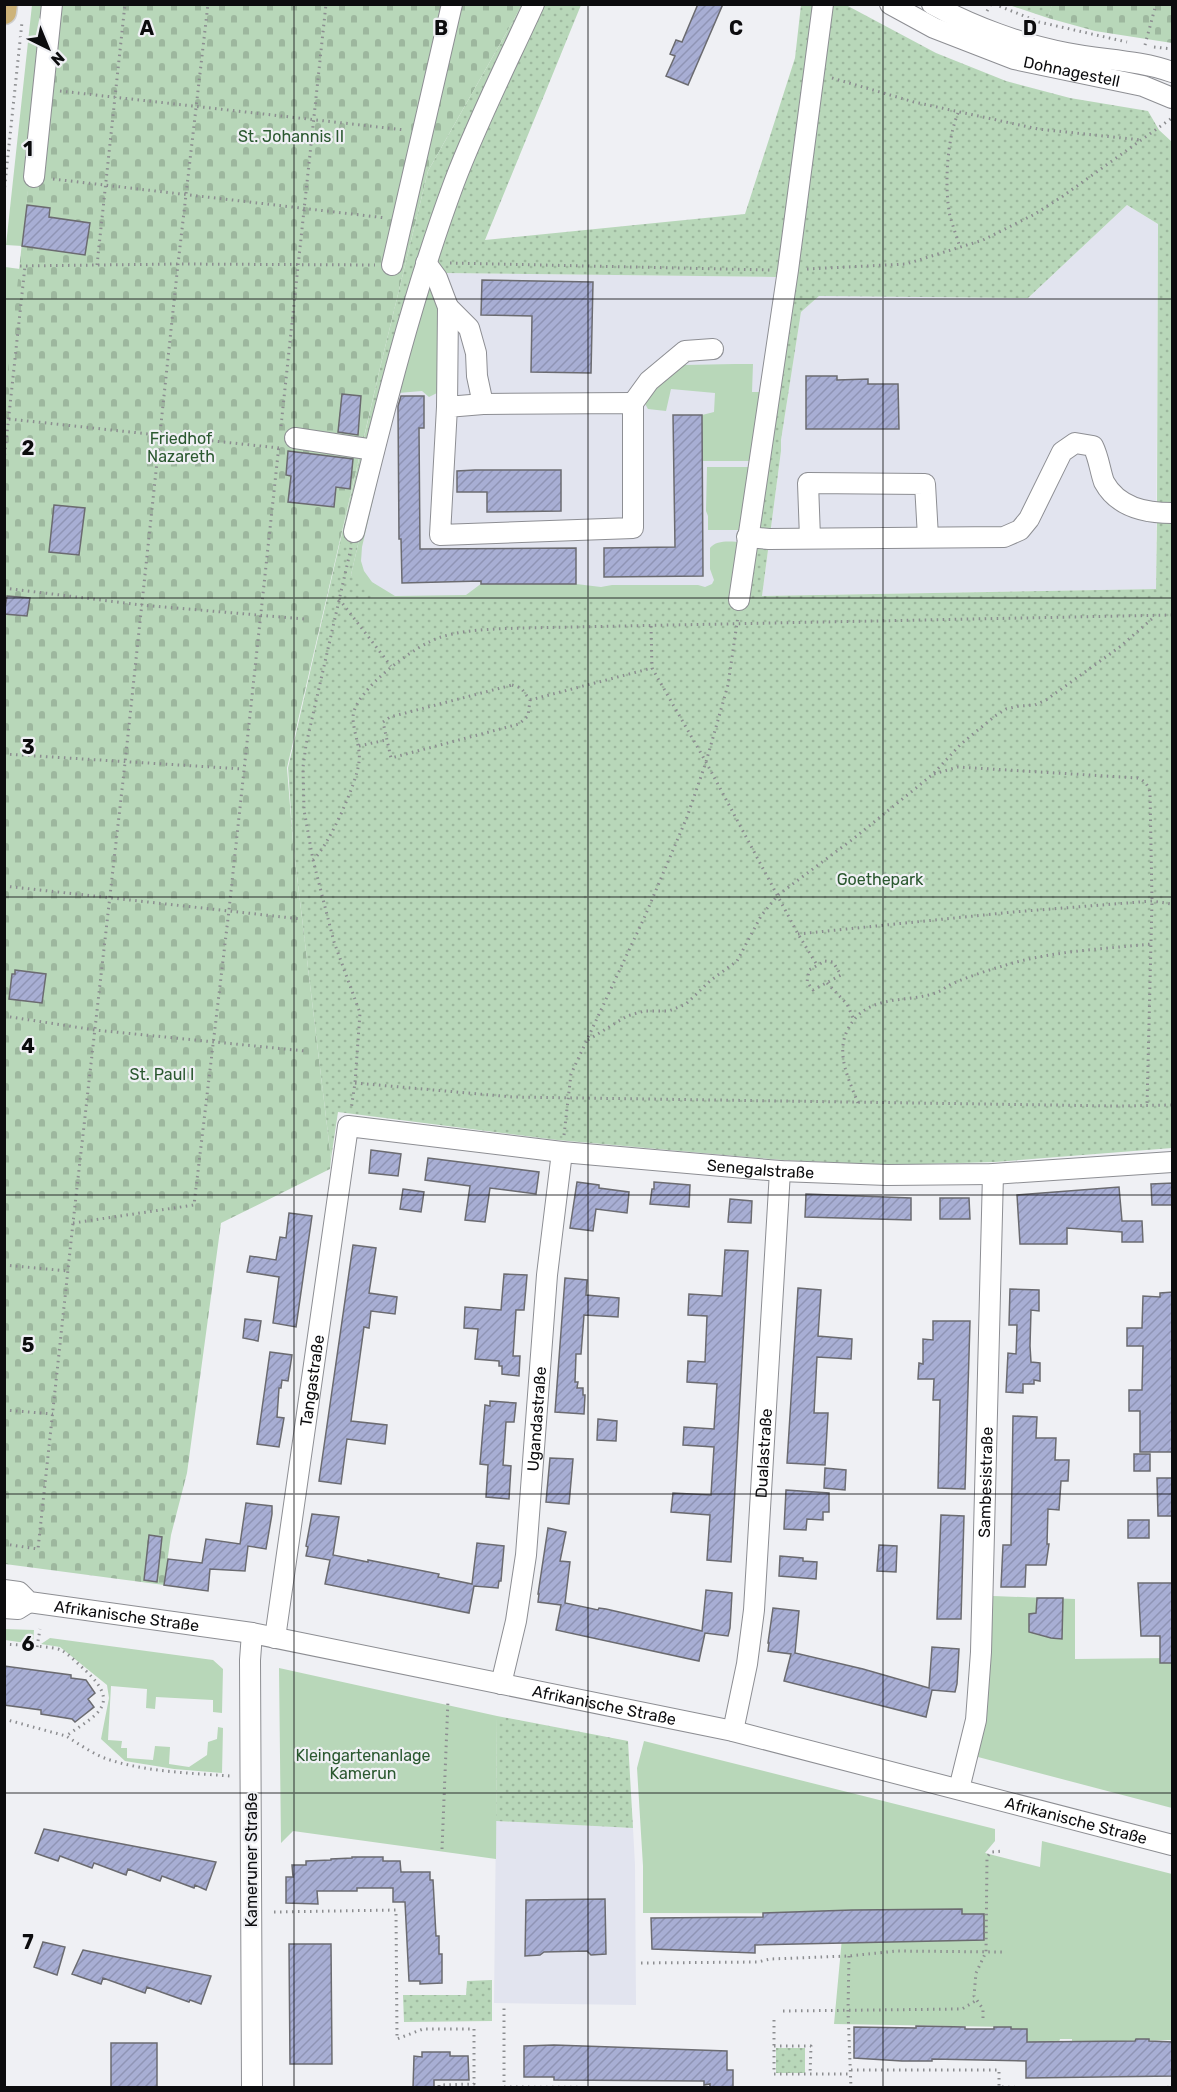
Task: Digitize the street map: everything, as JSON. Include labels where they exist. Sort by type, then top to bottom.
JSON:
[{"type":"street","points":[[34,177],[52,4]]},
{"type":"street","points":[[392,265],[452,4]]},
{"type":"street","points":[[354,532],[386,400],[426,263],[455,180],[534,4]]},
{"type":"street","points":[[739,600],[788,270],[823,4]]},
{"type":"street","name":"Dohnagestell","points":[[890,4],[934,28],[1173,72]]},
{"type":"street","name":"Dohnagestell","points":[[932,4],[1014,59],[1143,86],[1173,98]]},
{"type":"street","points":[[426,263],[437,278],[448,307],[447,407],[440,535],[633,528],[633,403],[649,381],[685,351],[713,349]]},
{"type":"street","points":[[448,307],[469,328],[476,352],[477,376],[483,404]]},
{"type":"street","points":[[447,407],[483,404],[633,403]]},
{"type":"street","points":[[287,443],[374,450]]},
{"type":"street","points":[[747,537],[1004,537],[1020,530],[1029,519],[1062,452],[1075,443],[1093,446],[1104,480],[1112,493],[1125,503],[1135,510],[1173,513]]},
{"type":"street","points":[[810,538],[808,483],[925,484],[928,537]]},
{"type":"street","name":"Senegalstraße","points":[[349,1121],[780,1172],[887,1175],[993,1174],[1173,1162]]},
{"type":"street","name":"Tangastraße","points":[[275,1638],[349,1121]]},
{"type":"street","name":"Ugandastraße","points":[[501,1684],[516,1621],[526,1556],[547,1275],[562,1147]]},
{"type":"street","name":"Dualastraße","points":[[733,1731],[747,1664],[754,1610],[780,1172]]},
{"type":"street","name":"Sambesistraße","points":[[959,1790],[976,1720],[981,1652],[993,1174]]},
{"type":"street","name":"Afrikanische Straße","points":[[4,1590],[19,1592],[29,1602],[252,1633],[733,1731],[1173,1845]]},
{"type":"street","name":"Afrikanische Straße","points":[[4,1608],[18,1610],[29,1602]]},
{"type":"street","name":"Kameruner Straße","points":[[252,1633],[250,1660],[252,2088]]},
{"type":"path","points":[[98,265],[125,4]]},
{"type":"path","points":[[4,1544],[39,1549],[208,4]]},
{"type":"path","points":[[73,1223],[194,1205],[229,910],[260,615],[287,443],[298,264],[326,4]]},
{"type":"path","points":[[994,4],[1039,22],[1133,43]]},
{"type":"path","points":[[1156,4],[1145,45],[1173,49]]},
{"type":"path","points":[[4,193],[11,11]]},
{"type":"path","points":[[813,72],[958,113],[1038,129],[1142,140]]},
{"type":"path","points":[[43,89],[422,132]]},
{"type":"path","points":[[958,113],[951,131],[948,155],[950,214],[960,248]]},
{"type":"path","points":[[426,263],[788,270],[906,264],[983,240],[1035,214],[1173,118]]},
{"type":"path","points":[[34,177],[402,220]]},
{"type":"path","points":[[20,266],[392,265]]},
{"type":"path","points":[[4,461],[25,266]]},
{"type":"path","points":[[9,419],[160,435],[287,443]]},
{"type":"path","points":[[349,1121],[355,1083],[360,1014],[334,942],[313,860],[304,810],[303,767],[354,532]]},
{"type":"path","points":[[4,588],[141,605],[304,619]]},
{"type":"path","points":[[339,599],[391,666]]},
{"type":"path","points":[[313,860],[320,854],[346,802],[360,763],[353,717],[360,699],[391,666],[440,637],[480,630],[1173,615]]},
{"type":"path","points":[[588,1040],[627,1016],[644,1011],[669,1011],[686,1004],[711,980],[737,961],[761,916],[778,895],[854,839],[932,775],[961,744],[995,716],[1006,709],[1035,705],[1046,700],[1121,646],[1155,616]]},
{"type":"path","points":[[562,1147],[572,1074],[645,916],[687,817],[706,762],[728,685],[737,624]]},
{"type":"path","points":[[651,626],[652,668],[817,965]]},
{"type":"path","points":[[530,700],[652,668]]},
{"type":"path","points":[[512,685],[520,688],[530,700],[528,716],[519,724],[390,758],[386,740],[383,722],[390,717],[512,685]]},
{"type":"path","points":[[359,746],[386,740]]},
{"type":"path","points":[[4,754],[243,769]]},
{"type":"path","points":[[932,775],[958,767],[1144,780],[1150,792],[1152,901],[1147,1106]]},
{"type":"path","points":[[4,886],[301,919]]},
{"type":"path","points":[[798,934],[1013,912],[1152,901],[1173,904]]},
{"type":"path","points":[[858,1103],[844,1068],[843,1049],[848,1028],[854,1020],[879,1003],[937,992],[955,982],[1008,964],[1062,954],[1151,944]]},
{"type":"path","points":[[825,961],[833,962],[842,975],[813,990],[806,978],[809,970],[817,965],[825,961]]},
{"type":"path","points":[[827,983],[847,1004],[854,1020]]},
{"type":"path","points":[[4,1016],[95,1030],[305,1051]]},
{"type":"path","points":[[355,1083],[513,1097],[858,1103],[1173,1105]]},
{"type":"path","points":[[4,1265],[68,1271]]},
{"type":"path","points":[[4,1410],[53,1414]]},
{"type":"path","points":[[37,1647],[40,1629]]},
{"type":"path","points":[[4,1644],[60,1650],[98,1683],[104,1692],[101,1709],[66,1736]]},
{"type":"path","points":[[442,1849],[448,1700]]},
{"type":"path","points":[[4,1719],[66,1736],[105,1758],[124,1763],[168,1771],[230,1776]]},
{"type":"path","points":[[983,2018],[983,2009],[974,1996],[976,1972],[986,1952],[987,1857],[991,1852],[1003,1851]]},
{"type":"path","points":[[274,1912],[396,1910],[397,2039],[423,2028],[474,2029],[474,2084],[439,2085],[439,2088]]},
{"type":"path","points":[[641,1963],[758,1962],[770,1959],[849,1956],[897,1951],[1002,1952]]},
{"type":"path","points":[[849,1956],[848,2011],[851,2088]]},
{"type":"path","points":[[783,2011],[962,2009],[977,2000]]},
{"type":"path","points":[[504,2007],[504,2087],[701,2088]]},
{"type":"path","points":[[774,2020],[774,2074],[999,2070],[999,2087],[1041,2088]]},
{"type":"path","points":[[774,2046],[811,2046],[810,2074]]},
{"type":"path","points":[[1161,2088],[1173,2087]]},
{"type":"path","points":[[1094,2088],[1126,2088]]},
{"type":"shaded area","points":[[1127,205],[1158,224],[1156,589],[762,596],[781,440],[801,312],[819,296],[1028,298]]},
{"type":"shaded area","points":[[443,273],[776,277],[778,279],[734,600],[378,602],[351,575],[389,410]]},
{"type":"shaded area","points":[[496,1821],[633,1828],[636,2005],[494,2003]]},
{"type":"green space","points":[[1052,4],[1172,5],[1172,43],[1095,31],[1048,18]]},
{"type":"green space","points":[[32,5],[48,5],[22,246],[6,245]]},
{"type":"green space","points":[[48,5],[522,5],[428,171],[287,768],[293,843],[331,1159],[330,1169],[221,1223],[187,1473],[171,1535],[164,1585],[5,1564],[4,407]]},
{"type":"green space","name":"Goethepark","points":[[522,5],[581,5],[485,240],[745,214],[795,58],[801,5],[846,5],[936,53],[1006,81],[1070,98],[1148,111],[1159,130],[1172,142],[1172,509],[1157,509],[1158,224],[1127,205],[1028,298],[819,296],[801,312],[781,440],[762,596],[1156,589],[1157,519],[1172,519],[1172,1148],[995,1162],[890,1165],[782,1160],[557,1140],[338,1112],[331,1159],[293,843],[288,768],[428,171]],"holes":[[[443,273],[776,277],[778,279],[734,600],[378,602],[351,575],[389,410],[430,284]]]},
{"type":"green space","points":[[1009,5],[1052,5],[1048,18]]},
{"type":"green space","points":[[5,267],[20,269],[5,408]]},
{"type":"green space","points":[[430,284],[438,307],[437,393],[429,397],[422,391],[398,393],[362,547],[361,561],[364,571],[372,582],[395,596],[466,595],[482,583],[576,584],[601,587],[698,585],[705,587],[712,584],[714,580],[710,569],[710,548],[721,542],[742,542],[732,613],[400,652],[351,575],[389,410]]},
{"type":"green space","points":[[753,364],[752,392],[763,392],[753,461],[702,461],[702,415],[714,412],[715,393],[671,389],[666,411],[648,409],[644,402],[644,394],[676,368],[684,365]]},
{"type":"green space","points":[[707,467],[750,467],[744,530],[708,530]]},
{"type":"green space","points":[[993,1596],[1075,1599],[1075,1659],[1172,1658],[1172,1808],[978,1757],[989,1680]]},
{"type":"green space","points":[[4,1629],[34,1630],[33,1644],[5,1640]]},
{"type":"green space","points":[[50,1638],[213,1660],[223,1669],[222,1713],[213,1712],[213,1700],[156,1697],[155,1709],[146,1708],[147,1689],[111,1686],[108,1740],[122,1741],[121,1748],[127,1748],[127,1758],[153,1760],[155,1746],[170,1747],[169,1764],[189,1767],[207,1755],[208,1742],[217,1739],[218,1727],[223,1728],[222,1773],[174,1769],[125,1761],[101,1739],[109,1698],[107,1685],[60,1647],[41,1644]]},
{"type":"green space","name":"Kleingartenanlage Kamerun","points":[[279,1668],[497,1716],[496,1859],[293,1831],[281,1843]]},
{"type":"green space","points":[[497,1716],[628,1741],[633,1828],[496,1821]]},
{"type":"green space","points":[[644,1741],[995,1829],[995,1841],[985,1853],[1040,1867],[1042,1841],[1172,1874],[1172,2040],[1072,2042],[1072,2039],[1060,2039],[1059,2042],[1027,2044],[1010,2027],[834,2024],[842,1938],[984,1940],[984,1914],[643,1913],[643,1866],[637,1768]]},
{"type":"green space","points":[[492,1980],[492,2021],[404,2022],[403,1995],[466,1995],[467,1981]]},
{"type":"green space","points":[[776,2048],[805,2048],[805,2073],[776,2073]]},
{"type":"building","points":[[698,4],[723,4],[688,85],[666,76],[675,56],[670,54],[676,40],[682,42]]},
{"type":"building","points":[[27,205],[50,208],[49,217],[90,223],[85,255],[22,246]]},
{"type":"building","points":[[482,280],[593,282],[591,373],[531,372],[532,316],[481,315]]},
{"type":"building","points":[[806,376],[837,376],[837,380],[868,379],[868,384],[898,384],[899,429],[806,429]]},
{"type":"building","points":[[342,394],[361,396],[358,435],[338,432]]},
{"type":"building","points":[[401,396],[424,396],[424,428],[419,428],[420,549],[576,548],[576,584],[481,584],[481,581],[402,583],[401,539],[399,539],[398,406]]},
{"type":"building","points":[[673,415],[702,415],[703,576],[604,577],[604,548],[675,547]]},
{"type":"building","points":[[288,451],[353,459],[350,489],[336,487],[334,507],[288,502],[291,476],[286,475]]},
{"type":"building","points":[[561,470],[561,511],[487,512],[487,492],[457,492],[457,471]]},
{"type":"building","points":[[54,505],[85,508],[79,555],[49,552]]},
{"type":"building","points":[[7,596],[30,598],[27,616],[4,614]]},
{"type":"building","points":[[15,970],[46,974],[42,1003],[9,999],[12,974],[15,974]]},
{"type":"building","points":[[371,1150],[401,1154],[398,1176],[369,1173]]},
{"type":"building","points":[[428,1158],[539,1172],[536,1194],[490,1188],[485,1222],[465,1220],[470,1186],[425,1180]]},
{"type":"building","points":[[577,1182],[629,1192],[627,1213],[596,1209],[593,1231],[570,1228]]},
{"type":"building","points":[[654,1182],[690,1185],[689,1207],[650,1204]]},
{"type":"building","points":[[1173,1183],[1173,1205],[1152,1205],[1151,1184]]},
{"type":"building","points":[[1119,1187],[1122,1221],[1142,1221],[1143,1242],[1122,1242],[1122,1232],[1067,1228],[1067,1244],[1020,1244],[1017,1195]]},
{"type":"building","points":[[403,1189],[424,1192],[421,1212],[400,1209]]},
{"type":"building","points":[[806,1194],[911,1198],[911,1220],[805,1217]]},
{"type":"building","points":[[940,1198],[969,1198],[970,1219],[940,1219]]},
{"type":"building","points":[[730,1199],[752,1201],[751,1223],[728,1222]]},
{"type":"building","points":[[289,1213],[312,1216],[296,1327],[273,1323],[279,1277],[247,1272],[250,1256],[276,1260],[280,1237],[286,1238]]},
{"type":"building","points":[[353,1245],[376,1248],[369,1293],[397,1297],[395,1314],[371,1311],[369,1328],[364,1327],[351,1421],[387,1425],[385,1444],[347,1439],[341,1484],[319,1481]]},
{"type":"building","points":[[725,1250],[748,1251],[731,1562],[707,1560],[710,1515],[671,1512],[673,1493],[711,1495],[714,1447],[683,1445],[684,1427],[714,1429],[717,1384],[687,1382],[688,1361],[705,1362],[707,1316],[688,1315],[689,1294],[722,1296]]},
{"type":"building","points":[[504,1274],[527,1275],[524,1310],[516,1310],[513,1356],[520,1356],[519,1376],[502,1374],[499,1361],[475,1359],[478,1329],[464,1328],[465,1307],[501,1310]]},
{"type":"building","points":[[565,1278],[587,1280],[586,1295],[619,1298],[618,1317],[584,1315],[581,1354],[576,1354],[575,1382],[578,1382],[577,1388],[583,1388],[583,1395],[585,1395],[584,1414],[555,1412]]},
{"type":"building","points":[[798,1288],[821,1290],[818,1336],[852,1339],[851,1359],[817,1357],[814,1413],[828,1413],[825,1465],[787,1463]]},
{"type":"building","points":[[1010,1289],[1039,1290],[1039,1311],[1031,1310],[1030,1346],[1031,1362],[1040,1363],[1040,1381],[1034,1380],[1034,1384],[1023,1384],[1023,1393],[1006,1392],[1008,1353],[1016,1354],[1017,1325],[1009,1325]]},
{"type":"building","points":[[1173,1292],[1173,1452],[1140,1452],[1140,1411],[1129,1411],[1129,1390],[1142,1390],[1143,1346],[1127,1346],[1127,1328],[1142,1328],[1143,1296],[1160,1297],[1160,1293]]},
{"type":"building","points":[[245,1319],[261,1321],[258,1341],[243,1338]]},
{"type":"building","points":[[933,1321],[970,1321],[965,1489],[938,1488],[940,1400],[933,1400],[934,1379],[918,1379],[919,1363],[923,1364],[923,1339],[933,1340]]},
{"type":"building","points":[[270,1352],[292,1355],[288,1381],[282,1380],[281,1388],[279,1388],[277,1417],[284,1418],[279,1447],[257,1444]]},
{"type":"building","points":[[490,1401],[516,1403],[514,1422],[506,1422],[503,1465],[511,1466],[509,1499],[486,1497],[488,1465],[480,1464],[485,1405],[490,1406]]},
{"type":"building","points":[[1013,1416],[1037,1417],[1036,1438],[1056,1438],[1055,1460],[1069,1460],[1068,1481],[1061,1481],[1059,1510],[1048,1509],[1047,1544],[1049,1544],[1046,1565],[1026,1565],[1025,1587],[1001,1587],[1003,1545],[1011,1545]]},
{"type":"building","points":[[598,1419],[617,1421],[616,1441],[597,1440]]},
{"type":"building","points":[[1134,1454],[1150,1454],[1150,1471],[1134,1471]]},
{"type":"building","points":[[550,1458],[573,1459],[569,1504],[546,1502]]},
{"type":"building","points":[[825,1468],[846,1470],[845,1490],[824,1488]]},
{"type":"building","points":[[1157,1478],[1173,1478],[1173,1516],[1158,1516]]},
{"type":"building","points":[[786,1490],[829,1493],[829,1512],[823,1512],[823,1520],[807,1519],[806,1530],[784,1529]]},
{"type":"building","points":[[246,1503],[272,1506],[272,1514],[266,1549],[248,1546],[245,1571],[210,1569],[208,1591],[164,1585],[168,1559],[202,1563],[206,1539],[240,1544]]},
{"type":"building","points":[[312,1514],[339,1517],[333,1555],[439,1574],[438,1577],[472,1584],[477,1543],[504,1546],[501,1581],[499,1581],[498,1588],[474,1586],[469,1613],[325,1584],[330,1560],[306,1556]]},
{"type":"building","points":[[941,1515],[964,1516],[961,1619],[937,1619]]},
{"type":"building","points":[[1128,1520],[1149,1520],[1149,1538],[1128,1538]]},
{"type":"building","points":[[548,1528],[566,1532],[560,1561],[570,1562],[565,1603],[598,1610],[599,1608],[606,1609],[702,1631],[706,1590],[732,1593],[728,1636],[705,1633],[699,1661],[556,1630],[561,1605],[538,1602]]},
{"type":"building","points":[[149,1535],[162,1537],[157,1582],[144,1580]]},
{"type":"building","points":[[879,1545],[897,1546],[896,1572],[877,1571]]},
{"type":"building","points":[[780,1556],[817,1562],[816,1579],[779,1576]]},
{"type":"building","points":[[1138,1583],[1173,1583],[1173,1663],[1160,1663],[1160,1636],[1141,1636]]},
{"type":"building","points":[[1037,1598],[1063,1598],[1062,1639],[1029,1632],[1029,1614],[1036,1613]]},
{"type":"building","points":[[773,1608],[799,1611],[795,1653],[929,1688],[932,1647],[959,1649],[955,1692],[932,1690],[926,1717],[784,1681],[791,1654],[768,1651]]},
{"type":"building","points":[[4,1666],[71,1675],[71,1678],[86,1680],[95,1693],[88,1699],[94,1707],[75,1722],[72,1719],[41,1714],[41,1710],[4,1705]]},
{"type":"building","points":[[44,1829],[216,1862],[206,1890],[162,1876],[160,1881],[128,1869],[126,1875],[94,1863],[92,1868],[60,1856],[58,1861],[35,1853]]},
{"type":"building","points":[[383,1857],[383,1861],[400,1861],[401,1872],[430,1872],[430,1880],[433,1880],[436,1936],[439,1936],[439,1954],[442,1954],[442,1983],[420,1984],[420,1981],[409,1981],[405,1902],[393,1902],[393,1888],[317,1891],[318,1904],[286,1903],[286,1877],[293,1877],[292,1865],[306,1865],[306,1861]]},
{"type":"building","points":[[605,1899],[606,1954],[591,1955],[587,1951],[544,1952],[540,1955],[525,1956],[526,1900]]},
{"type":"building","points":[[962,1909],[962,1914],[984,1914],[984,1940],[755,1945],[755,1953],[652,1949],[651,1918],[763,1917],[763,1913]]},
{"type":"building","points":[[43,1942],[65,1947],[57,1975],[34,1967]]},
{"type":"building","points":[[289,1944],[331,1944],[332,2064],[290,2064]]},
{"type":"building","points":[[83,1950],[211,1976],[201,2004],[190,2000],[189,2002],[147,1987],[145,1993],[103,1978],[101,1984],[72,1974]]},
{"type":"building","points":[[916,2026],[1027,2029],[1027,2042],[1149,2039],[1149,2041],[1173,2042],[1173,2076],[1026,2078],[1026,2061],[932,2059],[932,2061],[902,2061],[854,2058],[854,2027],[916,2028]]},
{"type":"building","points":[[111,2043],[157,2043],[157,2088],[111,2088]]},
{"type":"building","points":[[524,2046],[727,2051],[727,2070],[733,2070],[733,2088],[710,2088],[710,2084],[704,2085],[704,2081],[554,2080],[554,2077],[524,2077]]},
{"type":"building","points":[[422,2052],[450,2052],[450,2056],[468,2056],[469,2080],[434,2080],[434,2087],[413,2088],[414,2056],[422,2057]]},
{"type":"park label","name":"St. Johannis II","points":[[291,136]]},
{"type":"park label","name":"Friedhof Nazareth","points":[[181,447]]},
{"type":"park label","name":"St. Paul I","points":[[162,1074]]}]
